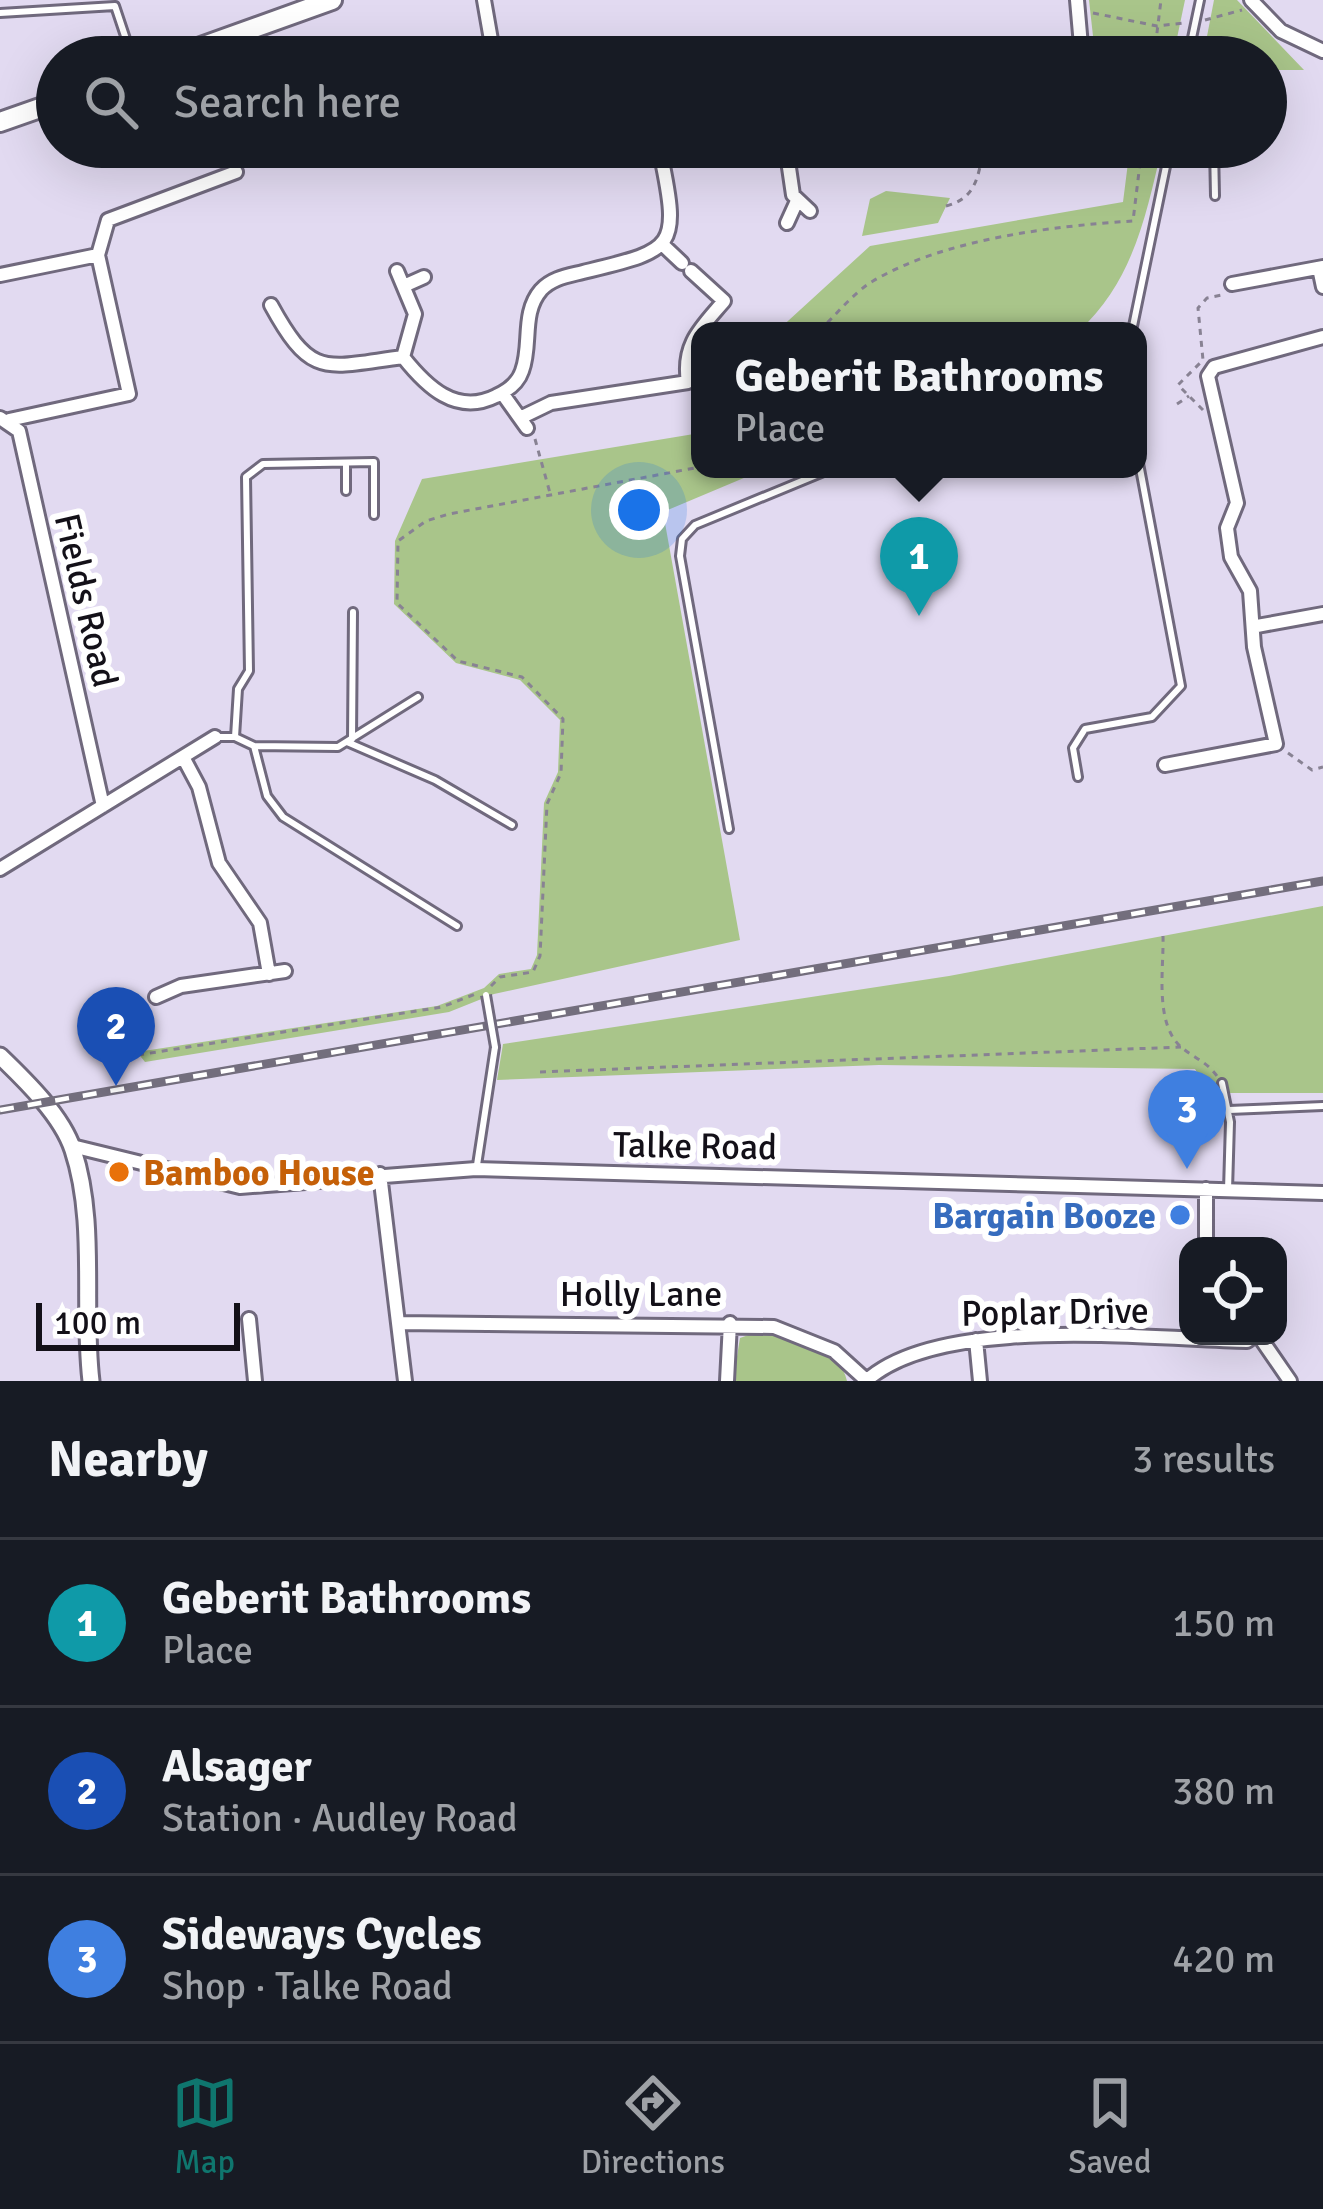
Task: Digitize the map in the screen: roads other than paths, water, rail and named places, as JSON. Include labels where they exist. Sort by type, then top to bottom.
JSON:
[{"type":"main road","points":[[217,36],[276,8],[332,0]]},
{"type":"main road","points":[[0,122],[36,110]]},
{"type":"street","points":[[484,0],[490,36]]},
{"type":"street","points":[[1252,0],[1282,31],[1323,51]]},
{"type":"street","points":[[1078,5],[1080,36]]},
{"type":"street","points":[[403,357],[438,394],[462,403],[502,393],[522,370],[528,317],[539,292],[556,278],[644,257],[663,245],[673,220],[664,168]]},
{"type":"street","points":[[787,168],[797,201],[810,211]]},
{"type":"street","points":[[4,419],[129,394],[98,255],[108,220],[236,172]]},
{"type":"street","points":[[787,223],[797,201]]},
{"type":"street","points":[[663,245],[724,301],[706,322]]},
{"type":"street","points":[[0,275],[98,255]]},
{"type":"street","points":[[1232,284],[1321,268],[1323,287]]},
{"type":"street","points":[[23,271],[25,287]]},
{"type":"street","points":[[397,271],[416,314],[403,357]]},
{"type":"street","points":[[406,286],[424,277]]},
{"type":"street","points":[[271,305],[291,353],[322,363],[403,357]]},
{"type":"street","points":[[283,326],[295,311]]},
{"type":"street","points":[[1165,765],[1276,744],[1255,646],[1257,626],[1250,591],[1232,557],[1228,528],[1237,503],[1203,367],[1323,337]]},
{"type":"street","points":[[502,393],[524,423],[551,403],[688,382],[684,360],[691,339]]},
{"type":"street","name":"Fields Road","points":[[4,419],[19,431],[103,806]]},
{"type":"street","points":[[1257,626],[1323,614]]},
{"type":"street","points":[[0,868],[215,737]]},
{"type":"street","points":[[1184,742],[1188,760]]},
{"type":"street","points":[[183,757],[199,788],[219,863],[260,923],[268,974]]},
{"type":"street","points":[[156,997],[180,980],[233,980],[285,971]]},
{"type":"street","points":[[0,1055],[43,1102],[72,1146],[82,1197],[91,1381]]},
{"type":"street","name":"Talke Road","points":[[72,1146],[240,1187],[476,1169],[1323,1193]]},
{"type":"street","points":[[380,1174],[405,1381]]},
{"type":"street","points":[[1206,1189],[1206,1237]]},
{"type":"street","points":[[249,1319],[255,1381]]},
{"type":"street","name":"Holly Lane","points":[[398,1323],[774,1327],[834,1351],[866,1380]]},
{"type":"street","points":[[727,1381],[730,1323]]},
{"type":"street","points":[[976,1340],[980,1381]]},
{"type":"street","name":"Poplar Drive","points":[[866,1380],[907,1353],[976,1340],[1179,1341]]},
{"type":"street","points":[[1264,1345],[1290,1381]]},
{"type":"lane","points":[[1192,36],[1200,0]]},
{"type":"lane","points":[[0,13],[115,6],[125,36]]},
{"type":"lane","points":[[1134,322],[1166,168]]},
{"type":"lane","points":[[1214,168],[1215,196]]},
{"type":"lane","points":[[235,736],[238,689],[249,671],[246,477],[262,464],[374,462],[374,515]]},
{"type":"lane","points":[[346,463],[346,491]]},
{"type":"lane","points":[[729,830],[680,556],[682,539],[695,525],[809,478]]},
{"type":"lane","points":[[1078,777],[1073,748],[1085,729],[1152,717],[1180,686],[1142,478]]},
{"type":"lane","points":[[350,741],[353,612]]},
{"type":"lane","points":[[215,737],[235,736],[254,746],[338,747],[418,697]]},
{"type":"lane","points":[[350,741],[435,780],[512,825]]},
{"type":"lane","points":[[254,746],[267,796],[283,817],[457,926]]},
{"type":"lane","points":[[476,1169],[495,1047],[484,993]]},
{"type":"lane","points":[[1222,1083],[1229,1110],[1228,1190]]},
{"type":"lane","points":[[1229,1110],[1323,1106]]},
{"type":"railway","points":[[0,1110],[1323,881]]},
{"type":"place","name":"Geberit Bathrooms","points":[[919,616]]},
{"type":"place","name":"Alsager","points":[[116,1086]]},
{"type":"place","name":"Sideways Cycles","points":[[1187,1169]]},
{"type":"place","name":"Bamboo House","points":[[119,1172]]},
{"type":"place","name":"Bargain Booze","points":[[1180,1215]]}]
